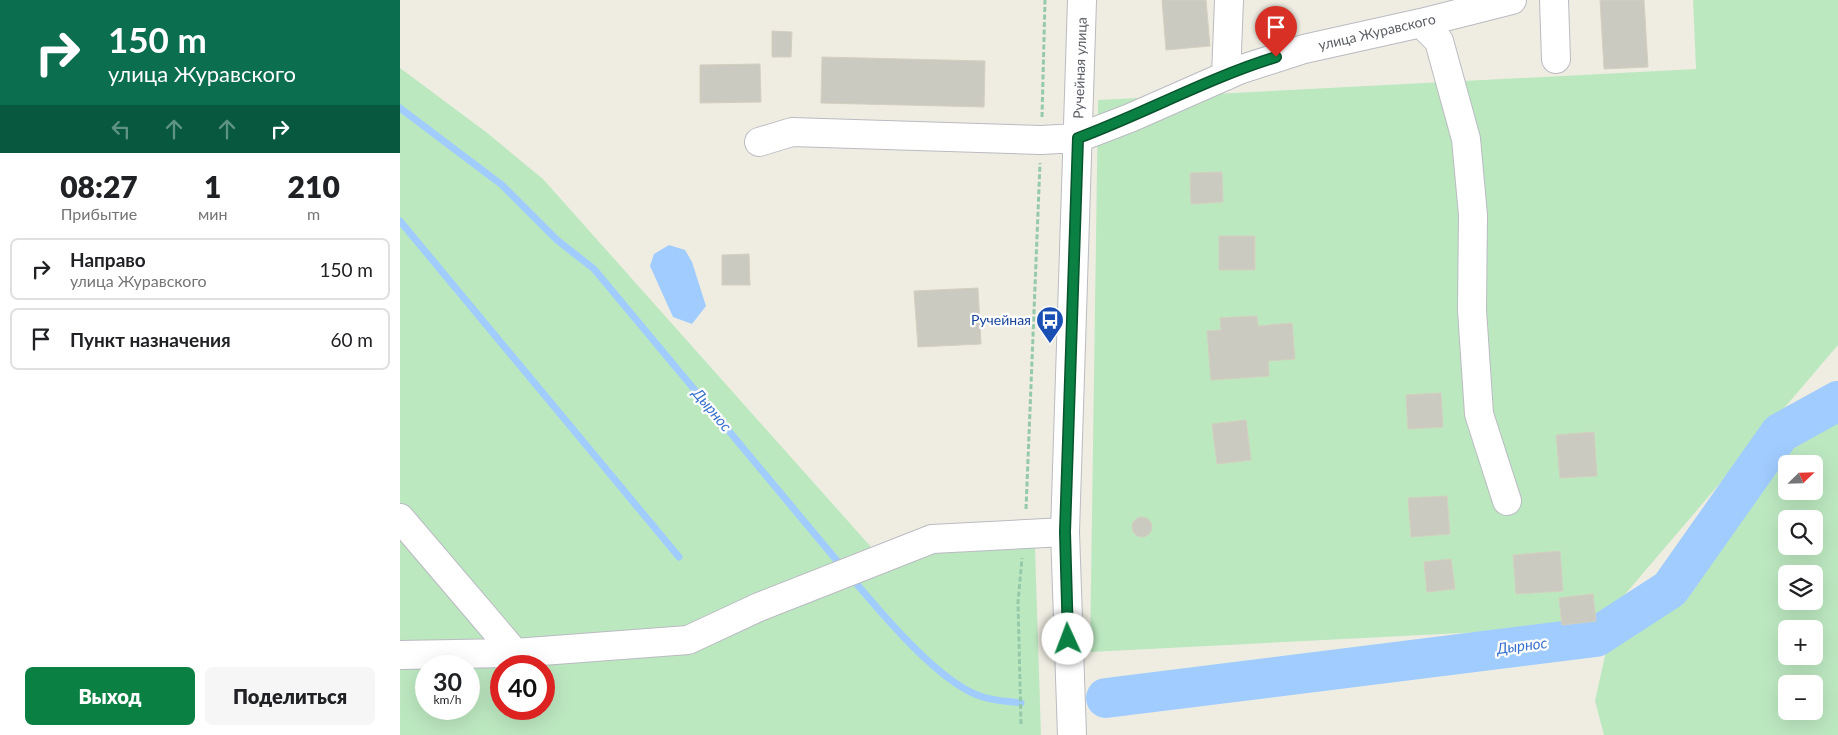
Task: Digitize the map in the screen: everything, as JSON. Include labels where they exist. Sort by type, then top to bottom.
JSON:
[{"type":"street","name":"Ручейная улица","points":[[1072,735],[1065,532],[1082,0]]},
{"type":"street","points":[[1226,76],[1229,0]]},
{"type":"street","name":"улица Журавского","points":[[759,142],[792,132],[1041,140],[1078,138],[1130,118],[1239,70],[1304,49],[1429,14],[1512,0]]},
{"type":"street","points":[[1554,0],[1556,59]]},
{"type":"street","points":[[1429,14],[1439,41],[1466,139],[1473,214],[1472,310],[1479,414],[1507,501]]},
{"type":"street","points":[[400,518],[515,653]]},
{"type":"street","points":[[400,655],[515,653],[688,640],[759,607],[932,539],[1065,532]]},
{"type":"path","points":[[1021,724],[1018,602],[1029,465],[1045,0]]},
{"type":"green space","points":[[1693,0],[1838,0],[1838,345],[1598,626],[1090,652],[1098,100],[1696,69]]},
{"type":"green space","points":[[400,68],[486,132],[543,179],[888,566],[933,549],[1035,547],[1041,735],[400,735]]},
{"type":"green space","points":[[1838,390],[1838,735],[1604,735],[1595,701],[1612,624]]},
{"type":"water","points":[[669,245],[685,250],[692,262],[706,306],[692,324],[673,317],[650,266],[654,254]]},
{"type":"building","points":[[1162,0],[1206,0],[1210,46],[1166,50]]},
{"type":"building","points":[[1600,0],[1644,0],[1648,67],[1604,69]]},
{"type":"building","points":[[772,31],[792,32],[791,57],[772,57]]},
{"type":"building","points":[[822,57],[985,61],[984,107],[821,103]]},
{"type":"building","points":[[760,64],[761,102],[700,103],[700,65]]},
{"type":"building","points":[[1222,172],[1223,202],[1191,204],[1190,173]]},
{"type":"building","points":[[1219,236],[1255,236],[1255,270],[1219,270]]},
{"type":"building","points":[[749,254],[750,285],[722,285],[722,255]]},
{"type":"building","points":[[978,288],[981,344],[918,347],[914,291]]},
{"type":"building","points":[[1257,316],[1258,326],[1292,323],[1295,359],[1268,361],[1269,376],[1211,380],[1207,331],[1221,330],[1220,318]]},
{"type":"building","points":[[1441,393],[1443,427],[1408,429],[1406,395]]},
{"type":"building","points":[[1246,420],[1251,460],[1217,464],[1212,424]]},
{"type":"building","points":[[1594,432],[1597,476],[1560,478],[1556,435]]},
{"type":"building","points":[[1447,496],[1450,534],[1411,537],[1408,498]]},
{"type":"building","points":[[1142,517],[1149,520],[1152,527],[1149,534],[1142,537],[1135,534],[1132,527],[1135,520]]},
{"type":"building","points":[[1560,551],[1563,591],[1516,594],[1513,555]]},
{"type":"building","points":[[1451,559],[1455,589],[1427,592],[1424,562]]},
{"type":"building","points":[[1593,594],[1596,621],[1562,625],[1559,598]]},
{"type":"waterway","name":"Дырнос","points":[[400,108],[502,185],[557,240],[594,269],[843,568]]},
{"type":"waterway","points":[[400,221],[679,557]]},
{"type":"waterway","name":"Дырнос","points":[[1106,698],[1596,637],[1670,589],[1780,433],[1838,401]]},
{"type":"waterway","name":"Дырнос","points":[[850,576],[911,645],[948,678],[966,690],[983,697],[1021,703]]},
{"type":"place","name":"Ручейная","points":[[1050,344]]},
{"type":"route","points":[[1068,639],[1065,532],[1078,138],[1130,118],[1239,70],[1276,57]]}]
